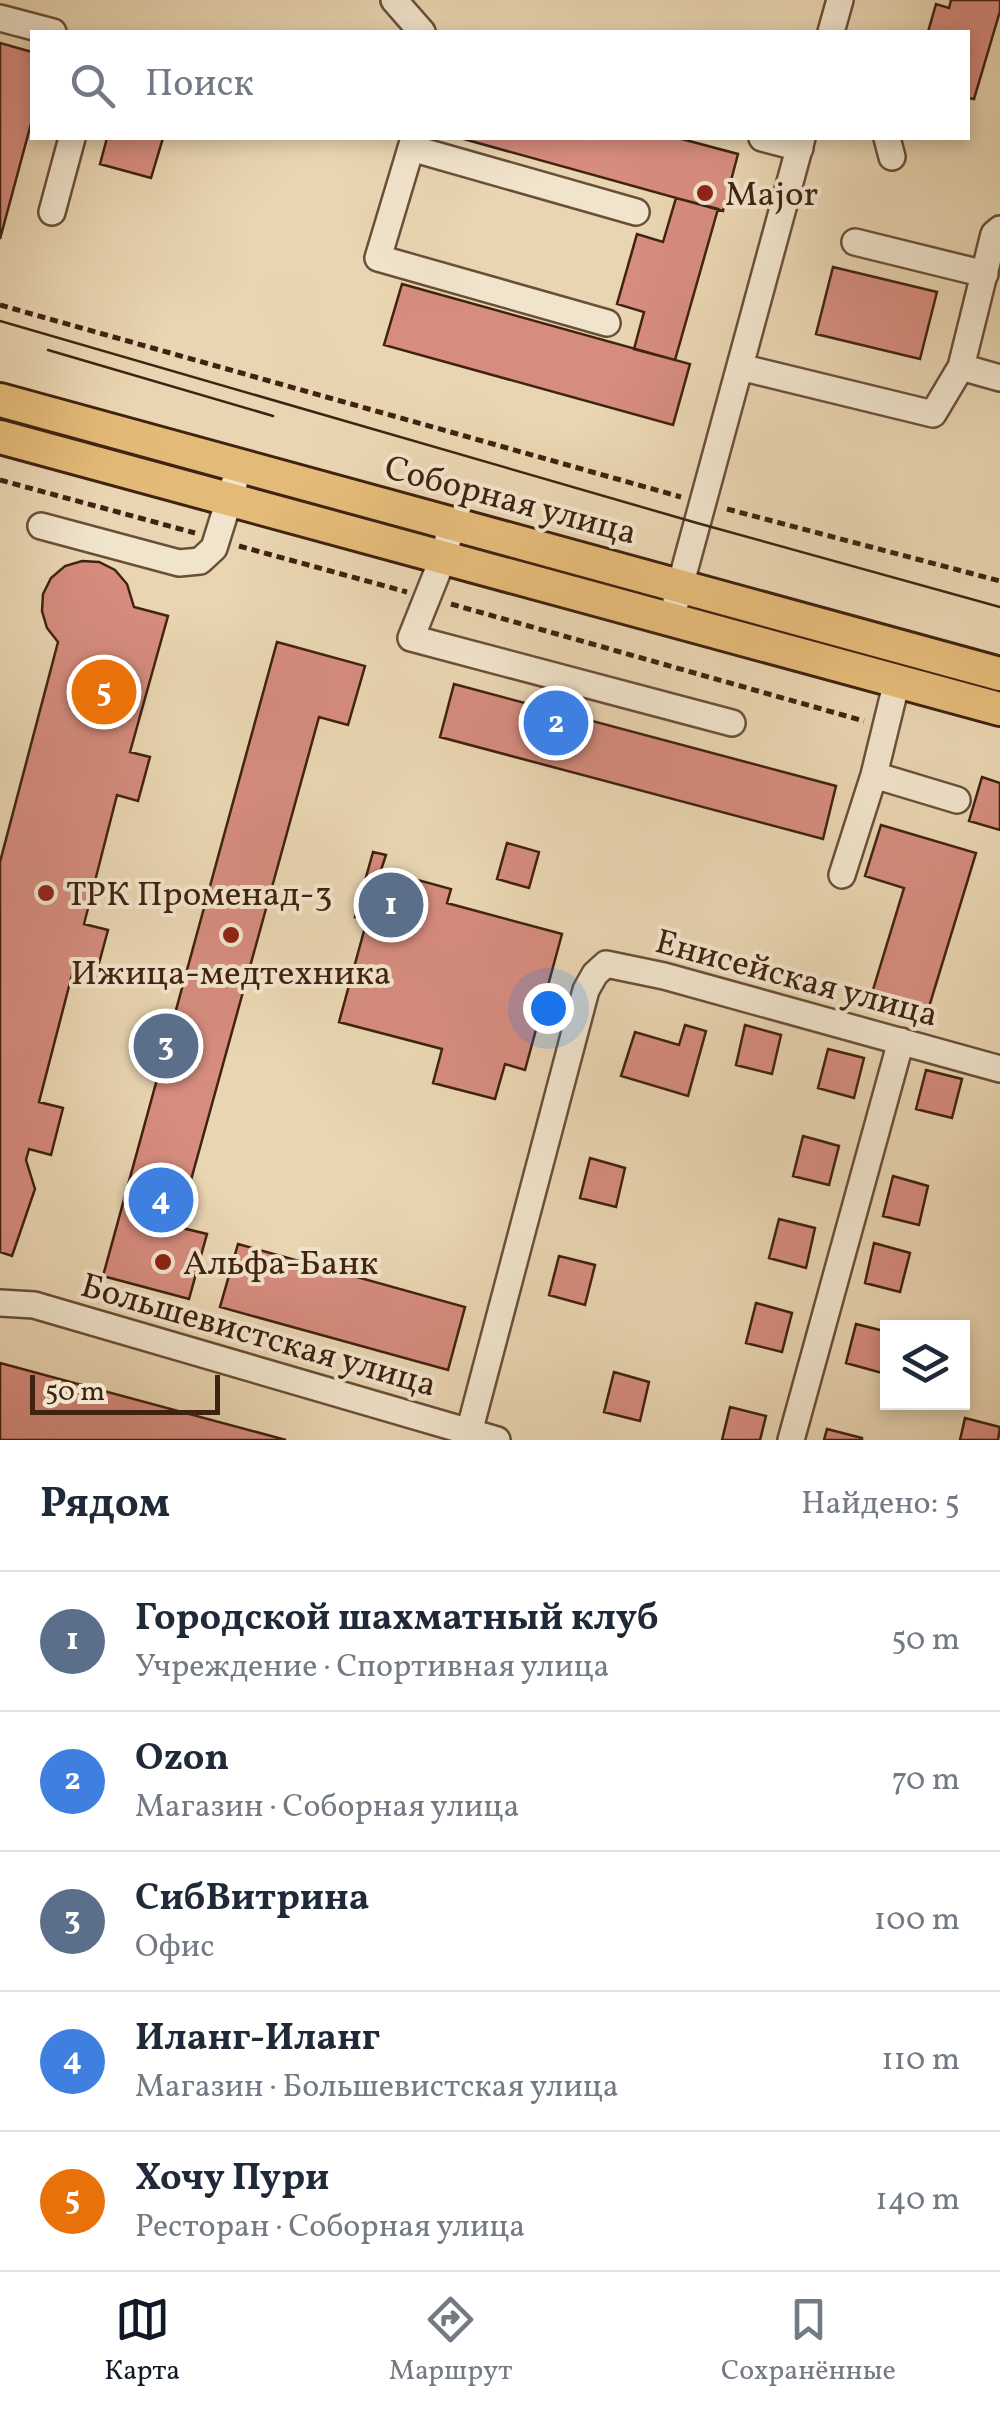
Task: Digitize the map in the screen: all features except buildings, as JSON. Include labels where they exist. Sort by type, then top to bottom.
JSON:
[{"type":"main road","name":"Соборная улица","points":[[0,400],[1000,674]]},
{"type":"main road","points":[[0,437],[1000,709]]},
{"type":"street","points":[[394,0],[420,30]]},
{"type":"street","points":[[832,30],[840,0]]},
{"type":"street","points":[[0,18],[45,30]]},
{"type":"street","points":[[52,212],[71,140]]},
{"type":"street","points":[[607,322],[378,258],[412,143],[636,212]]},
{"type":"street","points":[[671,619],[801,143]]},
{"type":"street","points":[[740,367],[933,414],[962,367],[994,234],[1000,229]]},
{"type":"street","points":[[855,242],[985,274]]},
{"type":"street","points":[[962,367],[1000,378]]},
{"type":"street","points":[[41,526],[179,563],[200,561],[214,548],[238,466]]},
{"type":"street","points":[[452,524],[443,558],[411,638],[732,723]]},
{"type":"street","points":[[842,875],[874,775],[897,682]]},
{"type":"street","points":[[874,775],[957,800]]},
{"type":"street","name":"Енисейская улица","points":[[468,1436],[586,990],[606,964],[664,976],[1000,1069]]},
{"type":"street","points":[[791,1440],[902,1041]]},
{"type":"street","name":"Большевистская улица","points":[[0,1303],[34,1305],[468,1436],[498,1440]]},
{"type":"path","points":[[0,305],[694,500]]},
{"type":"path","points":[[719,507],[1000,581]]},
{"type":"tram line","points":[[0,321],[1000,607]]},
{"type":"tram line","points":[[48,350],[273,416]]},
{"type":"place","name":"Major","points":[[705,193]]},
{"type":"place","name":"Хочу Пури","points":[[104,692]]},
{"type":"place","name":"Ozon","points":[[556,723]]},
{"type":"place","name":"ТРК Променад-3","points":[[46,893]]},
{"type":"place","name":"Городской шахматный клуб","points":[[391,905]]},
{"type":"place","name":"Ижица-медтехника","points":[[231,935]]},
{"type":"place","name":"СибВитрина","points":[[166,1046]]},
{"type":"place","name":"Иланг-Иланг","points":[[161,1200]]},
{"type":"place","name":"Альфа-Банк","points":[[163,1262]]}]
